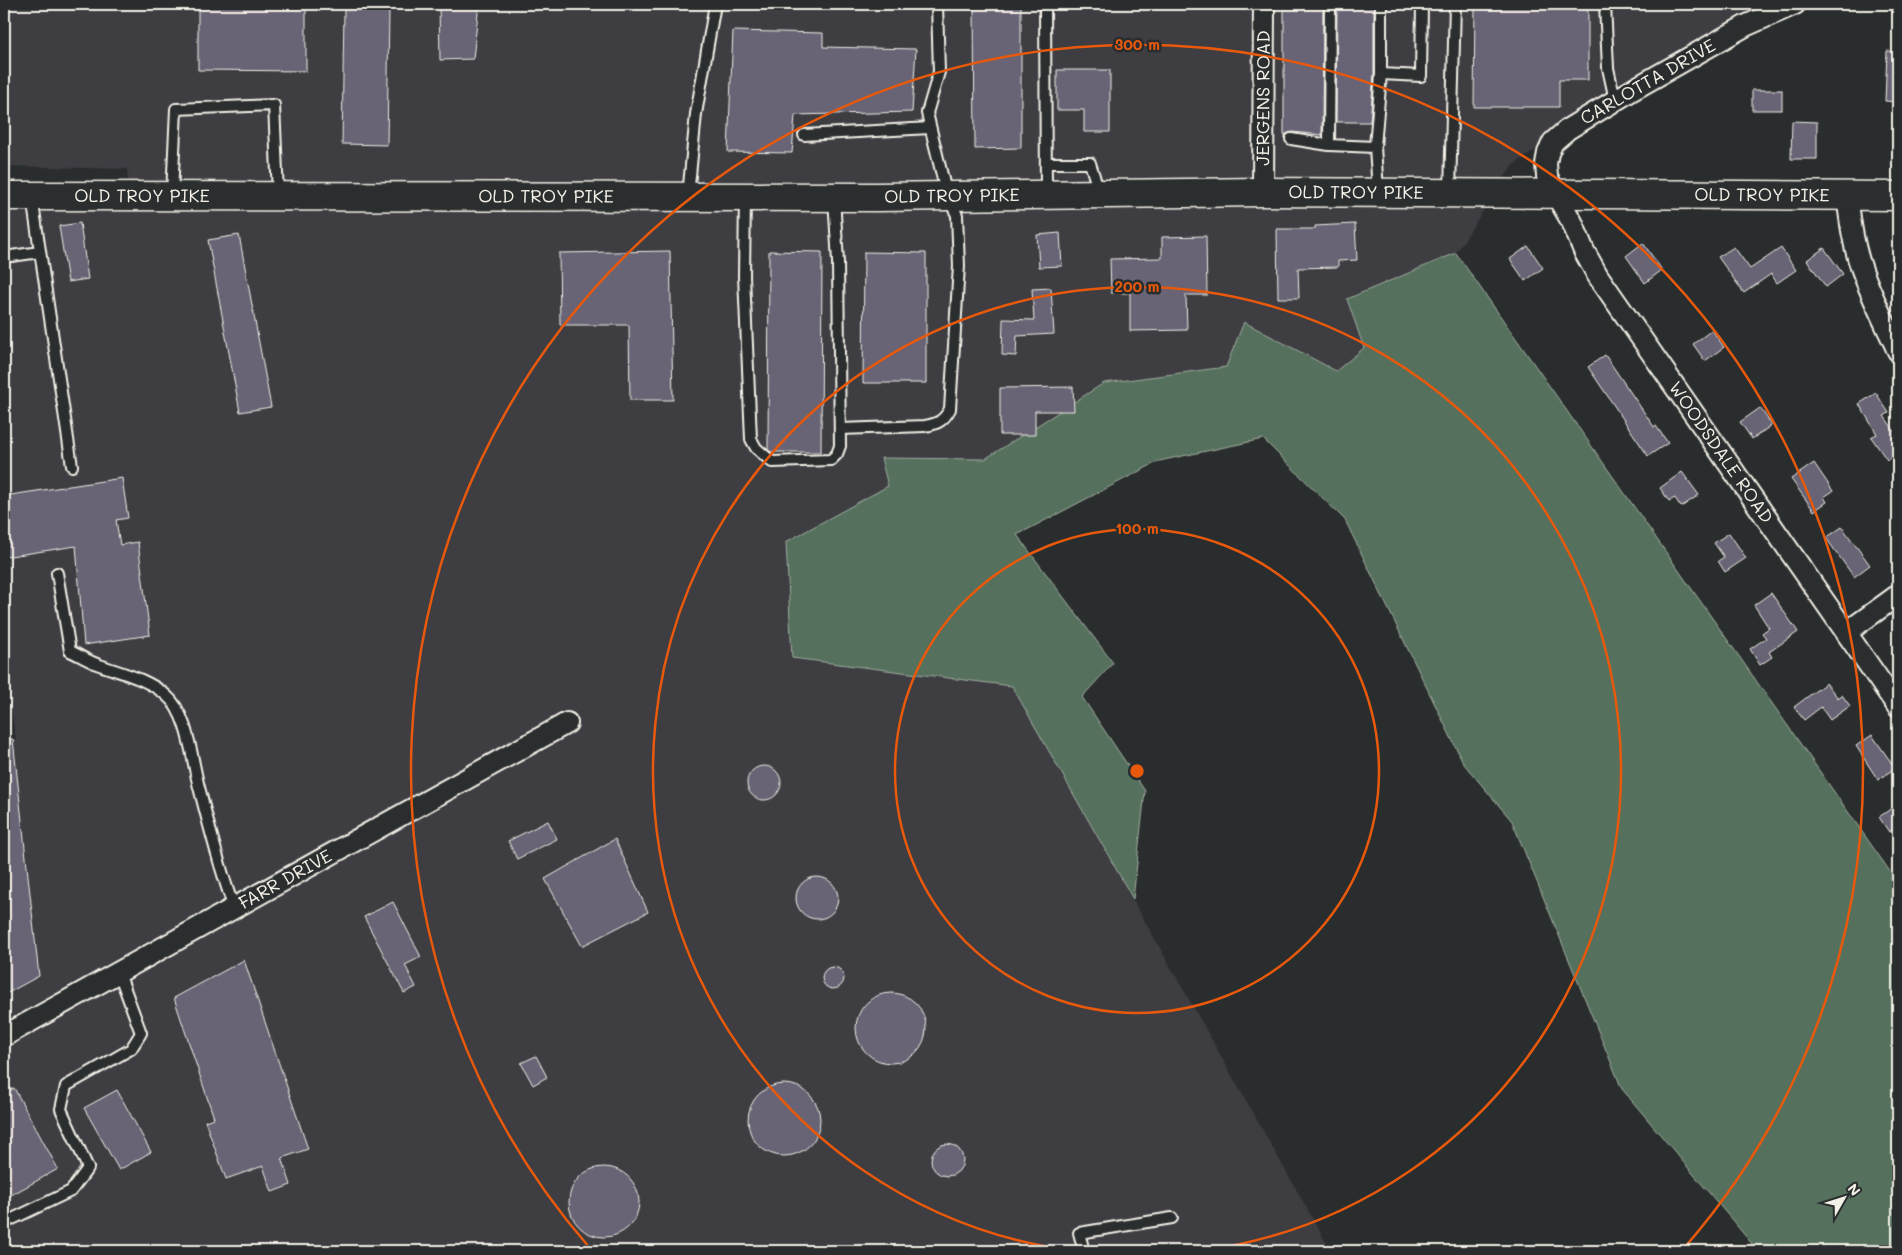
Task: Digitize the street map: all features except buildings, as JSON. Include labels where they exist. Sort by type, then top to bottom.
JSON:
[{"type":"main road","name":"OLD TROY PIKE","points":[[4,196],[834,197],[1263,192],[1450,192],[1898,196]]},
{"type":"street","name":"JERGENS ROAD","points":[[1263,192],[1264,4]]},
{"type":"street","name":"CARLOTTA DRIVE","points":[[1555,193],[1547,176],[1546,164],[1548,153],[1553,142],[1568,129],[1745,26],[1795,4]]},
{"type":"street","name":"WOODSDALE ROAD","points":[[1555,193],[1572,222],[1584,251],[1598,276],[1898,707]]},
{"type":"street","points":[[1847,196],[1852,232],[1860,265],[1872,296],[1898,351]]},
{"type":"street","points":[[1847,632],[1898,595]]},
{"type":"street","name":"FARR DRIVE","points":[[4,1036],[567,723]]},
{"type":"lane","points":[[688,197],[696,114],[715,4]]},
{"type":"lane","points":[[840,429],[937,424],[945,418],[950,408],[959,266],[957,215],[947,196],[927,113],[939,72],[938,4]]},
{"type":"lane","points":[[1045,4],[1046,195]]},
{"type":"lane","points":[[1329,145],[1330,4]]},
{"type":"lane","points":[[1378,192],[1375,148],[1381,74],[1381,4]]},
{"type":"lane","points":[[1381,74],[1421,76],[1422,4]]},
{"type":"lane","points":[[1450,192],[1455,4]]},
{"type":"lane","points":[[1605,4],[1608,68],[1615,100]]},
{"type":"lane","points":[[172,196],[176,109],[274,105],[278,196]]},
{"type":"lane","points":[[804,135],[930,128]]},
{"type":"lane","points":[[1291,139],[1329,145],[1375,148]]},
{"type":"lane","points":[[1046,163],[1090,163],[1100,194]]},
{"type":"lane","points":[[32,196],[72,466]]},
{"type":"lane","points":[[745,197],[744,276],[750,438],[756,448],[772,462],[831,460],[837,454],[840,446],[838,262],[834,197]]},
{"type":"lane","points":[[4,257],[40,252]]},
{"type":"lane","points":[[58,573],[70,651],[96,664],[132,675],[165,693],[175,702],[184,723],[199,788],[234,908]]},
{"type":"lane","points":[[4,1223],[71,1191],[88,1168],[61,1109],[66,1086],[130,1049],[141,1033],[119,973]]},
{"type":"lane","points":[[1084,1251],[1079,1233],[1172,1218]]},
{"type":"shaded area","points":[[4,4],[1761,4],[1736,16],[1512,166],[1456,253],[1347,299],[1364,348],[1336,371],[1245,322],[1226,367],[1104,383],[985,459],[881,458],[888,486],[786,542],[792,658],[1012,686],[1331,1251],[4,1251],[4,740],[16,739],[4,672],[4,196],[130,196],[127,169],[4,166]]},
{"type":"green space","points":[[1456,253],[1898,883],[1898,1251],[1758,1251],[1622,1089],[1512,821],[1464,764],[1345,520],[1263,439],[1159,461],[1017,535],[1113,663],[1082,697],[1145,791],[1133,899],[1012,686],[792,658],[786,542],[888,486],[881,458],[985,459],[1104,383],[1226,367],[1244,322],[1336,371],[1364,348],[1347,299]]}]
